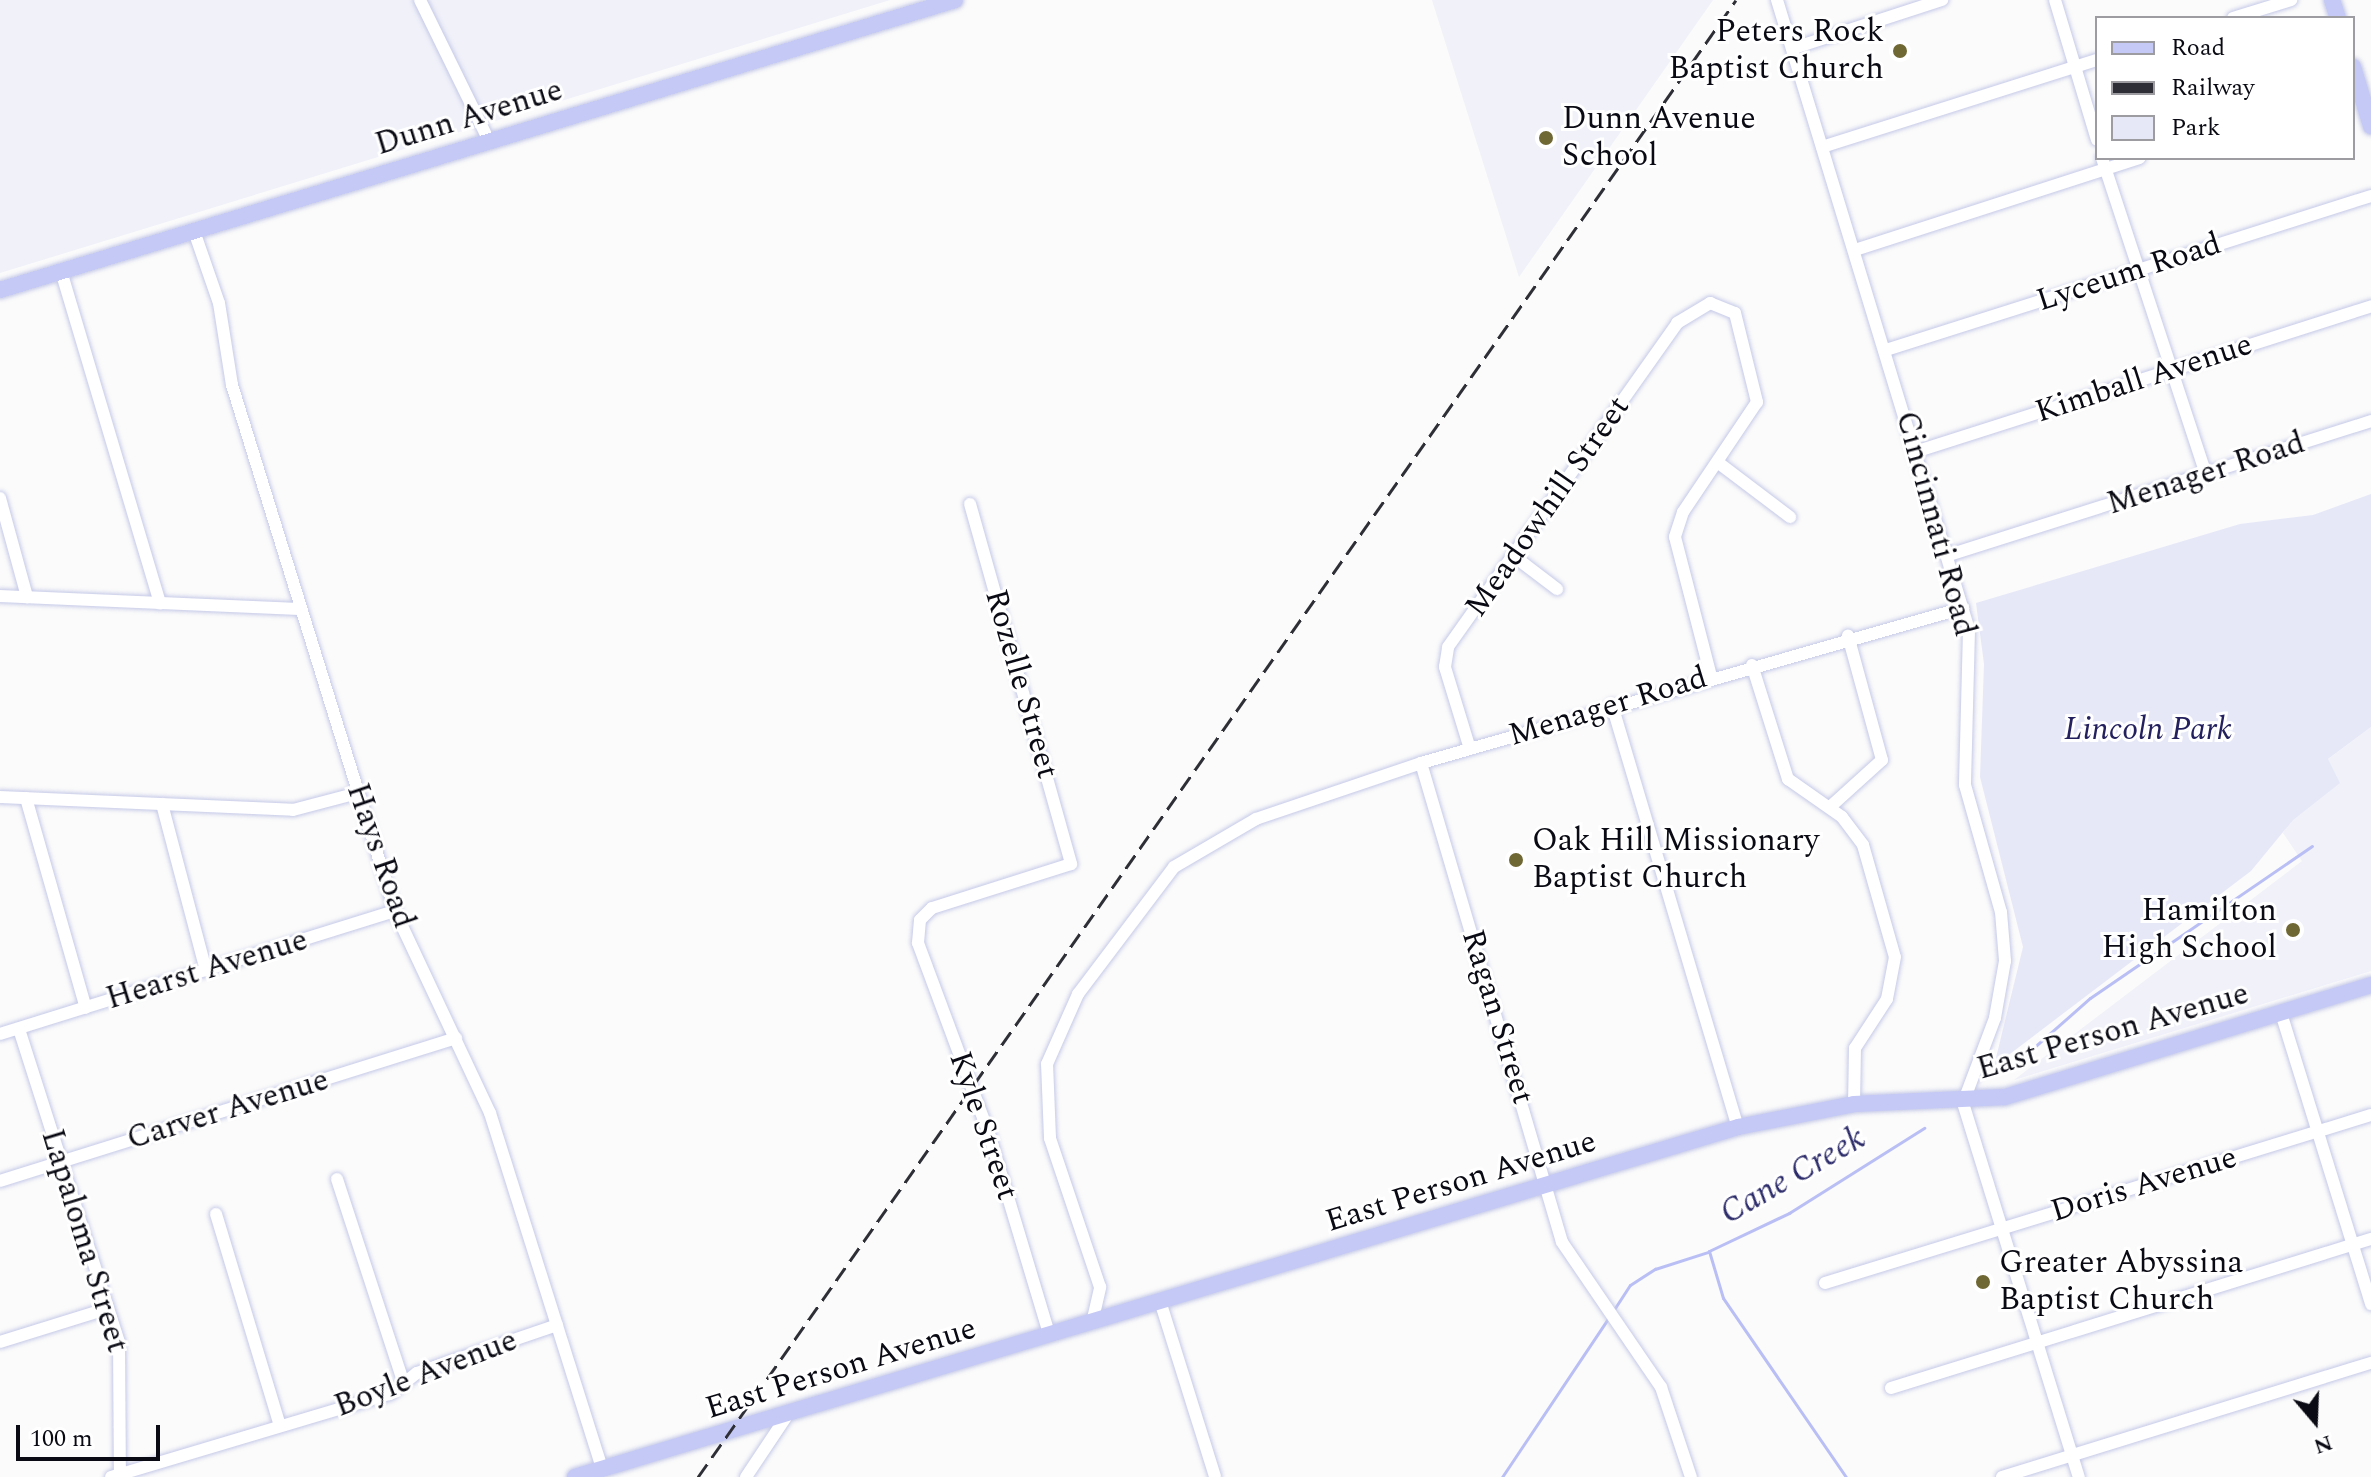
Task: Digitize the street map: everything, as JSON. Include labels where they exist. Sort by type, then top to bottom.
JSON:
[{"type":"main road","name":"Dunn Avenue","points":[[0,290],[955,0]]},
{"type":"main road","points":[[2356,91],[2371,126]]},
{"type":"main road","name":"East Person Avenue","points":[[575,1477],[786,1417],[1049,1334],[1738,1127],[1854,1104],[1963,1103],[2005,1097],[2371,985]]},
{"type":"street","points":[[420,0],[489,141]]},
{"type":"street","points":[[1794,48],[1942,0]]},
{"type":"street","points":[[2055,0],[2095,134]]},
{"type":"street","points":[[2239,16],[2291,0]]},
{"type":"street","name":"Cincinnati Road","points":[[1778,2],[1918,451],[1969,630],[1965,785],[2001,912],[2005,961],[1995,1018],[1963,1103]]},
{"type":"street","points":[[1822,147],[2095,61]]},
{"type":"street","points":[[1855,250],[2104,163],[2126,160]]},
{"type":"street","points":[[2104,163],[2169,372],[2206,474]]},
{"type":"street","name":"Lyceum Road","points":[[1886,350],[2371,196]]},
{"type":"street","name":"Hays Road","points":[[194,231],[299,609],[395,911],[490,1113],[602,1468]]},
{"type":"street","points":[[61,271],[160,604]]},
{"type":"street","name":"Meadowhill Street","points":[[1470,749],[1445,667],[1448,647],[1515,557],[1677,323],[1695,308],[1724,304],[1735,313],[1757,402],[1720,464]]},
{"type":"street","name":"Kimball Avenue","points":[[1918,451],[2371,306]]},
{"type":"street","name":"Menager Road","points":[[1949,555],[2371,421]]},
{"type":"street","points":[[1711,676],[1675,537],[1683,512],[1720,464],[1790,517]]},
{"type":"street","points":[[0,498],[27,597]]},
{"type":"street","name":"Rozelle Street","points":[[920,920],[932,908],[1071,864],[970,504]]},
{"type":"street","points":[[1515,557],[1557,589]]},
{"type":"street","points":[[0,596],[299,609]]},
{"type":"street","name":"Menager Road","points":[[1092,1323],[1100,1287],[1050,1138],[1047,1064],[1078,994],[1174,867],[1256,819],[1421,763],[1848,636],[1963,608]]},
{"type":"street","points":[[1830,807],[1882,760],[1848,636]]},
{"type":"street","points":[[1752,665],[1788,779],[1804,797],[1830,807],[1863,845],[1895,957],[1887,999],[1855,1048],[1854,1104]]},
{"type":"street","points":[[1612,705],[1738,1127]]},
{"type":"street","name":"Ragan Street","points":[[1421,763],[1548,1185],[1562,1242],[1590,1289],[1661,1387],[1691,1477]]},
{"type":"street","points":[[0,797],[293,810],[358,793]]},
{"type":"street","points":[[26,798],[86,1008]]},
{"type":"street","points":[[162,804],[206,970]]},
{"type":"street","name":"Hearst Avenue","points":[[19,1029],[395,911]]},
{"type":"street","name":"Kyle Street","points":[[920,920],[918,943],[990,1137],[1049,1334]]},
{"type":"street","points":[[2281,1013],[2371,1304]]},
{"type":"street","points":[[0,1034],[19,1029]]},
{"type":"street","name":"Lapaloma Street","points":[[19,1029],[123,1363],[117,1476]]},
{"type":"street","name":"Carver Avenue","points":[[0,1181],[456,1038]]},
{"type":"street","points":[[1963,1103],[2079,1477]]},
{"type":"street","name":"Doris Avenue","points":[[1825,1283],[2371,1115]]},
{"type":"street","points":[[337,1179],[403,1381]]},
{"type":"street","points":[[216,1214],[280,1426]]},
{"type":"street","points":[[1891,1388],[2371,1239]]},
{"type":"street","points":[[1160,1301],[1215,1477]]},
{"type":"street","points":[[0,1342],[106,1309]]},
{"type":"street","name":"Boyle Avenue","points":[[117,1476],[390,1394],[403,1381],[557,1325]]},
{"type":"street","points":[[2002,1477],[2371,1363]]},
{"type":"street","points":[[746,1477],[786,1417]]},
{"type":"shaded area","points":[[0,0],[890,0],[0,273]]},
{"type":"shaded area","name":"Dunn Avenue School","points":[[1432,0],[1713,0],[1519,277]]},
{"type":"shaded area","name":"Hamilton High School","points":[[2371,727],[2371,971],[2014,1080],[2302,861],[2283,833],[2327,760]]},
{"type":"green space","name":"Lincoln Park","points":[[2371,494],[2371,727],[2328,759],[2340,783],[2293,820],[2251,871],[1994,1066],[2023,947],[1980,777],[1984,664],[1976,603],[2240,524],[2313,515]]},
{"type":"waterway","name":"Cane Creek","points":[[2014,1065],[2090,998],[2312,846]]},
{"type":"waterway","name":"Cane Creek","points":[[1846,1477],[1723,1298],[1709,1251],[1789,1213],[1924,1128]]},
{"type":"waterway","points":[[1613,1311],[1630,1285],[1655,1269],[1708,1252]]},
{"type":"waterway","points":[[1502,1477],[1609,1317]]},
{"type":"railway","points":[[698,1477],[1736,0]]},
{"type":"place","name":"Peters Rock Baptist Church","points":[[1900,51]]},
{"type":"place","name":"Dunn Avenue School","points":[[1546,138]]},
{"type":"place","name":"Oak Hill Missionary Baptist Church","points":[[1516,860]]},
{"type":"place","name":"Hamilton High School","points":[[2293,930]]},
{"type":"place","name":"Greater Abyssina Baptist Church","points":[[1983,1282]]}]
